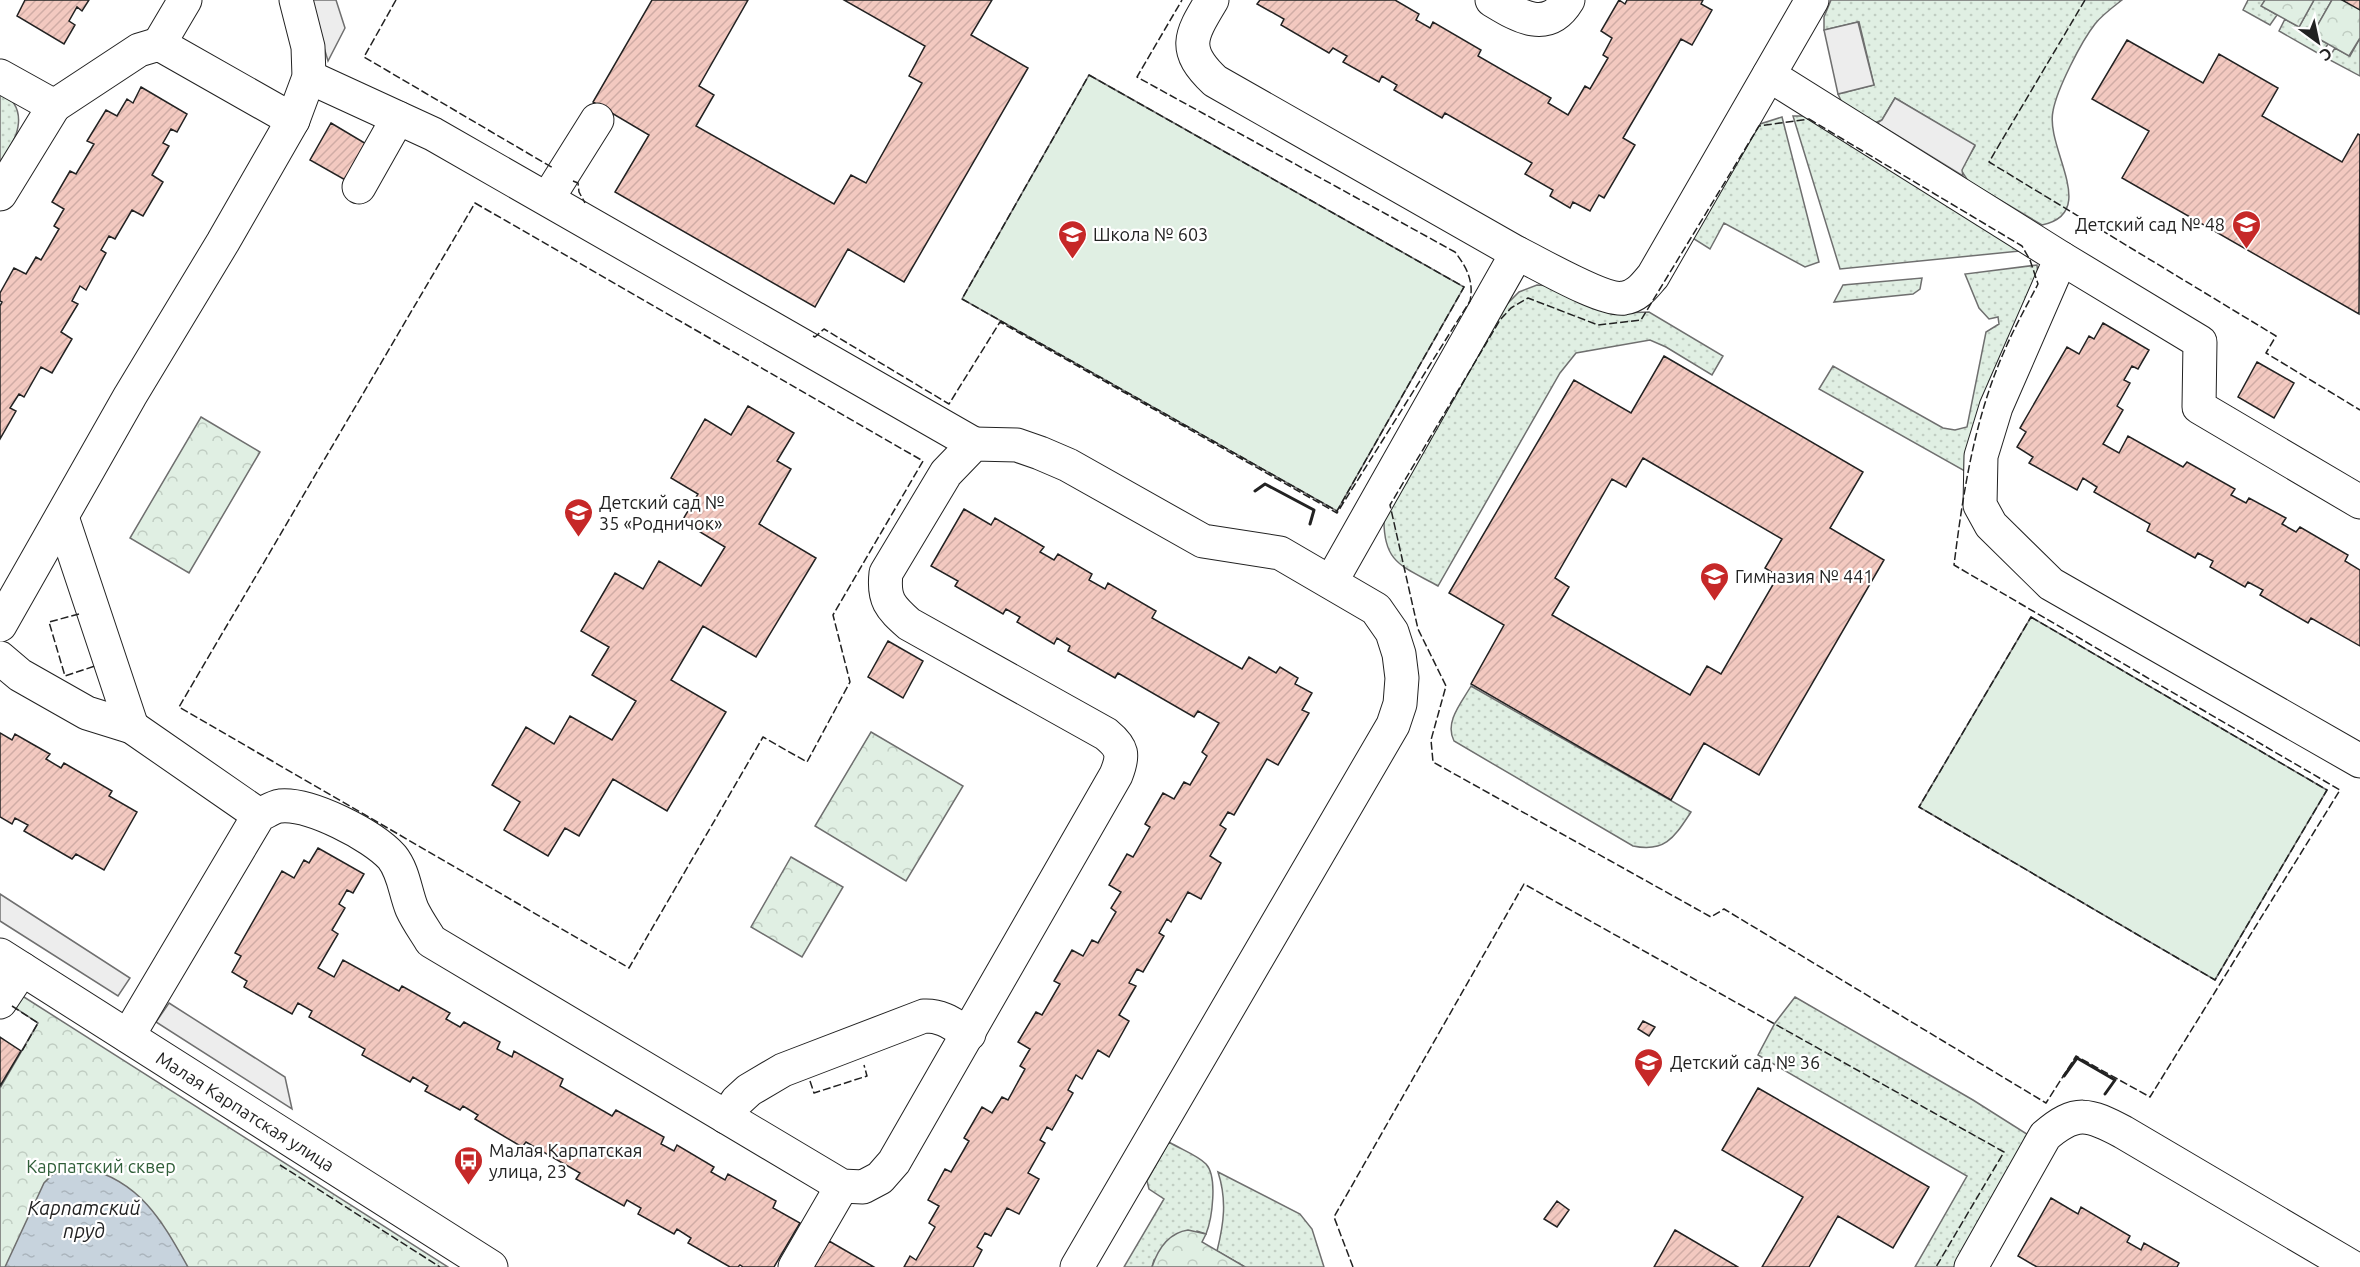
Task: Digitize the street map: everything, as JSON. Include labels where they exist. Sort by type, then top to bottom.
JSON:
[{"type":"street","points":[[0,194],[54,106],[139,50],[159,44],[185,0]]},
{"type":"street","points":[[0,625],[293,120],[309,77],[308,47],[296,0]]},
{"type":"street","points":[[1212,0],[1194,31],[1193,49],[1201,67],[1215,81],[1517,253],[1604,296],[1624,298],[1640,291],[1653,276],[1812,0]]},
{"type":"street","points":[[1492,0],[1524,19],[1538,20],[1551,16],[1564,7],[1568,0]]},
{"type":"street","points":[[159,44],[293,120]]},
{"type":"street","points":[[1769,75],[2200,342],[2199,407],[2360,502]]},
{"type":"street","points":[[0,76],[54,106]]},
{"type":"street","points":[[309,77],[434,134],[974,444],[1017,445],[1040,453],[1068,465],[1203,541],[1280,554],[1376,609],[1392,632],[1399,654],[1402,678],[1400,704],[1393,725],[1077,1267]]},
{"type":"street","points":[[359,187],[398,118]]},
{"type":"street","points":[[548,198],[597,120]]},
{"type":"street","points":[[1331,582],[1517,253]]},
{"type":"street","points":[[2061,258],[1996,407],[1982,456],[1980,505],[1991,525],[2052,584],[2360,761]]},
{"type":"street","points":[[128,1036],[259,815],[278,806],[300,807],[321,813],[377,844],[392,858],[402,874],[412,910],[431,941],[842,1186],[863,1187],[880,1178],[894,1162],[969,1034],[1116,776],[1122,760],[1118,744],[1106,734],[909,624],[892,609],[884,592],[886,573],[946,473],[974,444]]},
{"type":"street","points":[[62,517],[132,727]]},
{"type":"street","points":[[0,658],[20,675],[87,713],[132,727],[259,815]]},
{"type":"street","points":[[0,1002],[11,962]]},
{"type":"street","name":"Малая Карпатская улица","points":[[11,962],[491,1267]]},
{"type":"street","points":[[726,1117],[737,1101],[749,1090],[783,1070],[924,1016],[944,1019],[969,1034]]},
{"type":"street","points":[[1971,1267],[2045,1136],[2062,1121],[2080,1115],[2098,1119],[2123,1132],[2352,1267]]},
{"type":"street","points":[[795,1267],[842,1186]]},
{"type":"green space","points":[[1831,0],[2122,0],[2101,17],[2089,32],[2070,66],[2055,102],[2053,126],[2069,194],[2067,207],[2059,218],[2042,225],[1968,181],[1961,170],[1975,146],[1895,98],[1882,120],[1872,124],[1843,105],[1838,94],[1874,85],[1859,22],[1824,30],[1824,17]]},
{"type":"green space","points":[[2248,0],[2265,0],[2262,6],[2277,15],[2270,25],[2243,10]]},
{"type":"green space","points":[[2265,0],[2314,0],[2299,27],[2261,6]]},
{"type":"green space","points":[[2314,0],[2332,0],[2312,35],[2328,44],[2321,55],[2279,31],[2285,19],[2299,27]]},
{"type":"green space","points":[[2332,0],[2360,0],[2360,38],[2349,56],[2312,35]]},
{"type":"green space","points":[[2360,38],[2360,76],[2328,59],[2335,48],[2350,56]]},
{"type":"green space","points":[[1089,75],[1464,287],[1337,511],[962,299]]},
{"type":"green space","points":[[0,91],[16,107],[18,127],[11,147],[0,166]]},
{"type":"green space","points":[[1793,116],[1809,116],[2030,250],[1840,269]]},
{"type":"green space","points":[[1782,117],[1819,262],[1805,267],[1724,223],[1710,249],[1691,237],[1756,128],[1760,124]]},
{"type":"green space","points":[[2037,265],[2038,276],[1970,474],[1819,389],[1833,366],[1943,428],[1955,430],[1967,427],[1986,332],[1999,324],[1998,317],[1989,319],[1979,308],[1965,274]]},
{"type":"green space","points":[[1922,278],[1920,289],[1913,294],[1834,302],[1843,285]]},
{"type":"green space","points":[[1537,285],[1553,286],[1622,313],[1649,312],[1723,356],[1712,375],[1650,340],[1576,353],[1560,373],[1438,586],[1405,568],[1391,554],[1387,545],[1384,518],[1505,306],[1519,292]]},
{"type":"green space","points":[[201,417],[260,452],[189,573],[130,538]]},
{"type":"green space","points":[[2031,617],[2327,790],[2215,980],[1919,807]]},
{"type":"green space","points":[[1471,686],[1691,812],[1674,835],[1662,845],[1644,848],[1633,846],[1454,741],[1451,734],[1453,719]]},
{"type":"green space","points":[[871,732],[963,786],[906,881],[815,826]]},
{"type":"green space","points":[[791,857],[843,887],[802,957],[751,927]]},
{"type":"green space","name":"Карпатский сквер","points":[[21,996],[448,1267],[0,1267],[0,1088],[38,1023],[11,1005]]},
{"type":"green space","points":[[1795,997],[1973,1100],[2030,1136],[1955,1267],[1915,1267],[1967,1176],[1758,1055],[1775,1023]]},
{"type":"green space","points":[[1169,1142],[1198,1158],[1210,1170],[1213,1198],[1206,1234],[1197,1231],[1154,1260],[1152,1267],[1124,1267],[1164,1199],[1149,1189],[1147,1181]]},
{"type":"green space","points":[[1218,1172],[1300,1214],[1312,1229],[1324,1267],[1245,1267],[1217,1251],[1224,1212],[1223,1192]]},
{"type":"green space","points":[[1188,1230],[1206,1234],[1202,1242],[1245,1267],[1152,1267],[1157,1254],[1169,1238]]},
{"type":"shaded area","points":[[310,0],[336,0],[345,28],[328,61]]},
{"type":"shaded area","points":[[1858,22],[1874,85],[1838,94],[1824,30]]},
{"type":"shaded area","points":[[1895,98],[1975,145],[1962,170],[1963,176],[1877,123],[1882,120]]},
{"type":"shaded area","points":[[0,894],[130,978],[118,996],[0,921]]},
{"type":"shaded area","points":[[169,1003],[285,1077],[292,1109],[156,1022]]},
{"type":"water","name":"Карпатский пруд","points":[[86,1168],[105,1174],[136,1193],[159,1219],[188,1267],[5,1267],[44,1183],[53,1174]]},
{"type":"building","points":[[25,0],[89,0],[82,11],[77,7],[69,21],[75,25],[64,44],[17,16]]},
{"type":"building","points":[[652,0],[748,0],[699,86],[714,95],[696,126],[834,204],[851,175],[866,183],[922,83],[909,76],[925,46],[844,0],[992,0],[971,35],[1028,68],[904,282],[848,249],[815,307],[615,192],[649,135],[593,102]]},
{"type":"building","points":[[1260,0],[1395,0],[1419,14],[1416,20],[1430,28],[1433,22],[1481,50],[1478,56],[1551,98],[1548,103],[1568,115],[1585,86],[1590,89],[1608,58],[1603,55],[1612,38],[1601,31],[1619,0],[1625,4],[1627,0],[1703,0],[1701,4],[1712,10],[1692,45],[1681,39],[1623,138],[1635,145],[1604,198],[1599,195],[1590,211],[1573,202],[1570,208],[1550,196],[1553,190],[1525,174],[1532,163],[1445,113],[1442,118],[1394,90],[1397,85],[1382,76],[1379,82],[1343,62],[1347,56],[1333,48],[1329,53],[1281,25],[1284,19],[1257,4]]},
{"type":"building","points":[[2342,0],[2360,0],[2360,10]]},
{"type":"building","points":[[2127,40],[2203,83],[2219,54],[2278,88],[2262,116],[2342,162],[2358,134],[2360,135],[2359,314],[2122,178],[2149,131],[2092,99]]},
{"type":"building","points":[[141,87],[187,114],[177,132],[171,129],[163,143],[169,146],[152,175],[163,182],[143,216],[132,210],[115,239],[109,236],[101,250],[106,253],[86,290],[80,286],[72,301],[78,304],[61,332],[72,339],[52,373],[41,367],[24,397],[19,394],[10,408],[16,411],[0,439],[0,306],[2,302],[0,293],[14,268],[26,274],[36,257],[41,260],[59,229],[54,226],[64,209],[52,202],[70,171],[76,174],[94,144],[87,141],[106,110],[117,116],[127,99],[133,103]]},
{"type":"building","points":[[331,123],[368,145],[347,181],[310,160]]},
{"type":"building","points":[[2103,323],[2149,350],[2138,369],[2132,366],[2124,380],[2130,383],[2117,406],[2123,410],[2103,444],[2119,453],[2128,436],[2183,467],[2187,462],[2235,489],[2231,495],[2246,503],[2249,498],[2286,518],[2282,524],[2296,532],[2300,527],[2348,555],[2345,561],[2360,570],[2360,646],[2311,618],[2308,623],[2260,595],[2263,590],[2248,582],[2245,587],[2210,567],[2213,561],[2198,553],[2195,558],[2147,531],[2150,524],[2094,492],[2097,487],[2083,478],[2077,490],[2029,463],[2033,457],[2017,447],[2026,432],[2020,428],[2067,347],[2079,354],[2089,336],[2094,339]]},
{"type":"building","points":[[1664,356],[1863,472],[1830,528],[1884,560],[1759,775],[1704,743],[1671,800],[1471,684],[1504,625],[1449,593],[1574,380],[1631,413]],"holes":[[[1643,458],[1782,539],[1765,568],[1778,576],[1721,674],[1707,666],[1690,695],[1552,615],[1569,587],[1555,578],[1612,479],[1626,487]]]},
{"type":"building","points":[[2257,362],[2294,383],[2274,418],[2238,397]]},
{"type":"building","points":[[748,406],[794,433],[777,461],[791,469],[759,524],[816,558],[756,657],[703,626],[671,680],[726,712],[667,811],[613,779],[579,836],[565,828],[548,856],[504,830],[520,802],[492,785],[526,727],[554,744],[570,716],[612,740],[636,701],[592,675],[609,647],[581,631],[615,573],[643,589],[659,561],[701,586],[725,547],[682,521],[698,494],[671,478],[705,419],[731,435]]},
{"type":"building","points":[[964,509],[991,525],[995,518],[1044,547],[1040,552],[1054,560],[1058,554],[1092,574],[1089,580],[1105,589],[1108,583],[1156,611],[1152,618],[1242,669],[1249,657],[1276,673],[1280,667],[1298,678],[1295,684],[1312,693],[1302,710],[1309,713],[1278,765],[1267,759],[1234,815],[1228,812],[1220,825],[1226,829],[1210,856],[1221,863],[1201,899],[1188,892],[1171,922],[1167,919],[1159,933],[1164,936],[1143,972],[1137,969],[1129,983],[1136,986],[1119,1015],[1129,1021],[1109,1057],[1098,1050],[1082,1079],[1076,1075],[1068,1090],[1073,1093],[1052,1130],[1047,1127],[1040,1140],[1045,1143],[1028,1173],[1039,1179],[1019,1214],[1007,1208],[991,1236],[985,1233],[977,1247],[982,1250],[973,1267],[904,1267],[910,1256],[916,1260],[935,1227],[929,1223],[939,1206],[928,1200],[945,1169],[951,1172],[969,1141],[964,1138],[982,1107],[992,1113],[1002,1097],[1008,1100],[1025,1069],[1020,1066],[1030,1049],[1018,1042],[1036,1012],[1042,1015],[1060,984],[1054,981],[1072,950],[1083,956],[1092,940],[1098,943],[1116,912],[1111,908],[1121,892],[1109,885],[1127,854],[1133,857],[1150,827],[1145,824],[1163,793],[1174,799],[1184,782],[1190,785],[1207,756],[1202,752],[1219,723],[1198,711],[1194,717],[1118,673],[1115,678],[1068,651],[1070,646],[1057,638],[1054,644],[1017,622],[1020,617],[1006,609],[1003,614],[955,586],[958,581],[931,566]]},
{"type":"building","points":[[888,641],[923,661],[903,698],[868,677]]},
{"type":"building","points":[[0,733],[12,740],[15,734],[50,754],[46,759],[61,768],[64,763],[112,791],[109,796],[137,812],[104,870],[76,854],[72,859],[24,831],[28,825],[15,818],[12,824],[0,817]]},
{"type":"building","points":[[318,848],[364,874],[353,893],[347,890],[339,904],[345,908],[332,930],[338,934],[318,968],[334,977],[343,960],[399,991],[402,986],[450,1013],[446,1019],[460,1027],[464,1022],[500,1042],[497,1049],[512,1057],[514,1051],[563,1079],[560,1086],[612,1116],[616,1110],[664,1137],[661,1144],[674,1151],[677,1145],[714,1167],[711,1172],[725,1180],[728,1174],[776,1201],[773,1208],[800,1223],[774,1267],[743,1267],[740,1265],[730,1267],[688,1243],[691,1238],[677,1229],[674,1234],[638,1214],[641,1208],[627,1200],[624,1206],[576,1179],[580,1173],[526,1142],[522,1147],[475,1119],[478,1115],[463,1106],[460,1110],[425,1091],[428,1086],[413,1077],[410,1082],[362,1055],[365,1049],[309,1017],[312,1011],[298,1003],[292,1014],[244,987],[247,981],[232,972],[241,956],[235,953],[282,871],[294,878],[304,860],[309,863]]},
{"type":"building","points":[[1643,1021],[1655,1027],[1649,1036],[1638,1029]]},
{"type":"building","points":[[0,1037],[21,1051],[0,1086]]},
{"type":"building","points":[[1758,1088],[1929,1187],[1893,1248],[1838,1216],[1809,1267],[1762,1267],[1803,1197],[1722,1150]]},
{"type":"building","points":[[2051,1198],[2078,1214],[2081,1207],[2130,1236],[2127,1242],[2141,1250],[2144,1243],[2179,1263],[2177,1267],[2037,1267],[2018,1256]]},
{"type":"building","points":[[1557,1201],[1569,1210],[1557,1227],[1544,1219]]},
{"type":"building","points":[[1675,1230],[1738,1267],[1654,1267]]},
{"type":"building","points":[[829,1241],[874,1267],[814,1267]]},
{"type":"fence","points":[[396,0],[364,57],[553,168]]},
{"type":"fence","points":[[813,336],[815,337],[824,329],[949,404],[1000,322],[1337,513],[1470,301],[1471,287],[1468,275],[1455,252],[1137,77],[1182,0]]},
{"type":"fence","points":[[2085,0],[1989,162],[2276,336],[2266,353],[2360,410]]},
{"type":"fence","points":[[1089,75],[1464,287],[1337,511],[962,299],[1089,75]]},
{"type":"fence","points":[[1809,119],[2022,246],[2030,260],[2038,284],[2007,345],[1984,405],[1966,484],[1954,565],[2340,790],[2150,1097],[2076,1056],[2046,1103],[1724,909],[1711,917],[1433,762],[1431,740],[1446,686],[1418,629],[1390,505],[1500,320],[1511,308],[1528,298],[1598,325],[1641,320],[1759,126],[1809,119]]},
{"type":"fence","points":[[573,181],[578,183],[579,192],[585,203]]},
{"type":"fence","points":[[475,203],[923,461],[833,615],[850,682],[807,762],[763,737],[629,968],[179,707],[475,203]]},
{"type":"fence","points":[[79,614],[49,622],[65,676],[95,666]]},
{"type":"fence","points":[[2031,617],[2327,790],[2215,980],[1919,807],[2031,617]]},
{"type":"fence","points":[[1353,1267],[1334,1217],[1524,884],[2004,1152],[1936,1267]]},
{"type":"fence","points":[[12,1006],[38,1023],[22,1051]]},
{"type":"fence","points":[[810,1081],[814,1093],[867,1076],[864,1065]]},
{"type":"fence","points":[[280,1165],[440,1267]]},
{"type":"wall","points":[[1255,491],[1265,484],[1314,510],[1310,524]]},
{"type":"wall","points":[[2064,1076],[2077,1058],[2115,1080],[2105,1094]]},
{"type":"place","name":"Детский сад № 48","points":[[2246,250]]},
{"type":"place","name":"Школа № 603","points":[[1072,260]]},
{"type":"place","name":"Детский сад № 35 «Родничок»","points":[[578,538]]},
{"type":"place","name":"Гимназия № 441","points":[[1714,602]]},
{"type":"place","name":"Детский сад № 36","points":[[1649,1088]]},
{"type":"place","name":"Малая Карпатская улица, 23","points":[[468,1186]]}]
